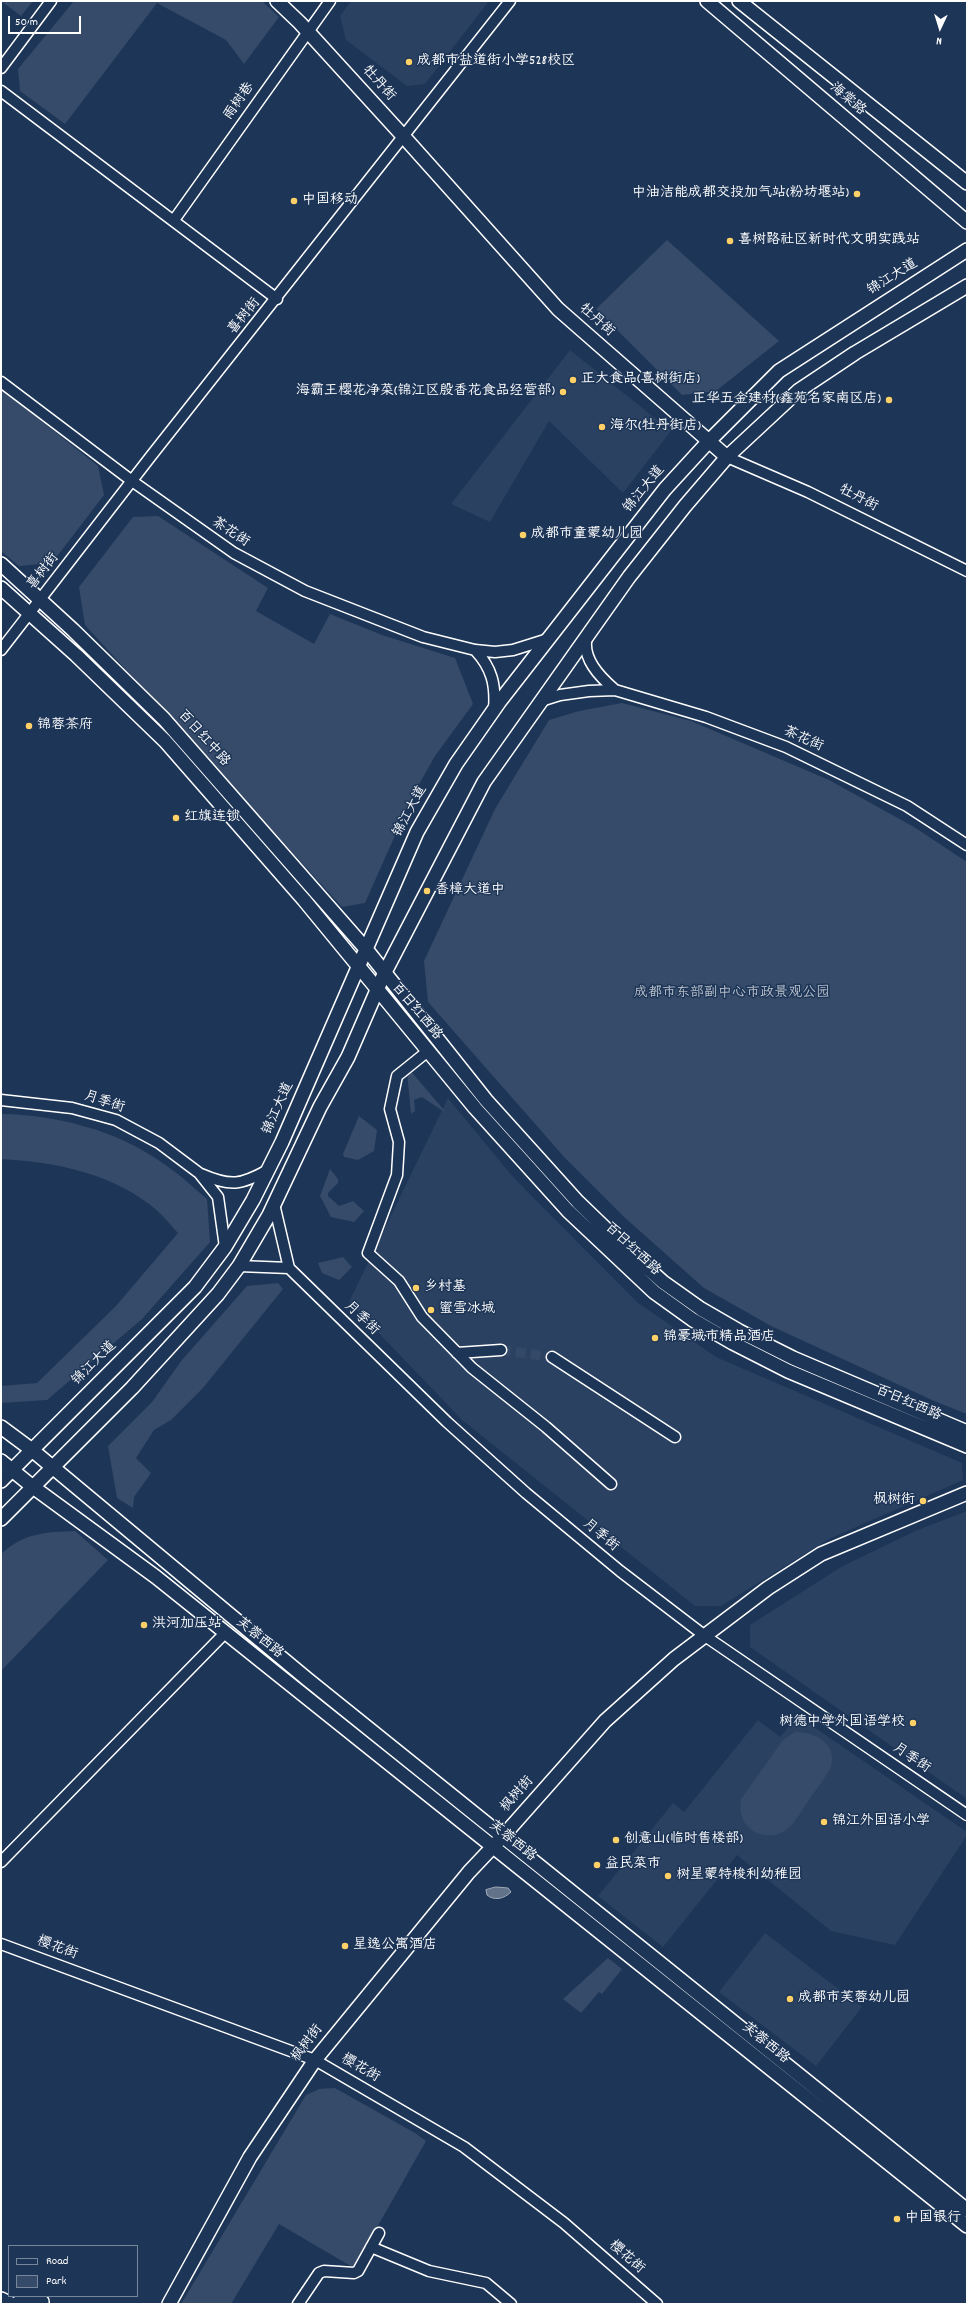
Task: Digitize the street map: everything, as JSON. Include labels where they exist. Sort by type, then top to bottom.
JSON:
[{"type":"main road","name":"牡丹街","points":[[277,1],[307,31],[404,137],[558,309],[727,457]]},
{"type":"main road","name":"海棠路","points":[[707,1],[967,222]]},
{"type":"main road","name":"海棠路","points":[[739,1],[967,184]]},
{"type":"main road","name":"锦江大道","points":[[1,1481],[195,1287],[225,1247],[253,1200],[268,1170],[417,832],[456,764],[494,710],[665,489],[709,441],[779,371],[967,250]]},
{"type":"main road","points":[[1,1519],[132,1388],[218,1294],[239,1266],[274,1204],[320,1107],[348,1057],[384,974],[484,782],[588,633],[685,506],[727,457],[798,391],[855,353],[967,286]]},
{"type":"main road","name":"百日红中路","points":[[1,564],[164,718],[366,950]]},
{"type":"main road","points":[[1,588],[76,655],[165,741],[304,900],[358,968]]},
{"type":"main road","name":"百日红西路","points":[[366,950],[486,1100],[578,1202],[663,1282],[701,1309],[739,1332],[786,1355],[967,1432]]},
{"type":"main road","name":"百日红西路","points":[[358,968],[378,990],[475,1108],[568,1211],[654,1292],[693,1320],[733,1343],[788,1371],[967,1446]]},
{"type":"main road","name":"芙蓉西路","points":[[1,1427],[32,1450],[311,1682],[504,1835],[967,2210]]},
{"type":"main road","name":"芙蓉西路","points":[[1,1461],[156,1577],[967,2226]]},
{"type":"main road","name":"枫树街","points":[[169,2304],[250,2158],[315,2060],[469,1872],[504,1835],[605,1721],[674,1659],[768,1588],[821,1554],[967,1493]]},
{"type":"main road","points":[[1,2300],[9,2304]]},
{"type":"main road","points":[[18,2304],[44,2303]]},
{"type":"street","points":[[1,68],[51,1]]},
{"type":"street","name":"雨树巷","points":[[174,220],[307,31],[330,1]]},
{"type":"street","name":"喜树街","points":[[1,650],[132,481],[277,299],[510,1]]},
{"type":"street","points":[[1,91],[277,299]]},
{"type":"street","name":"茶花街","points":[[1,382],[132,481],[234,553],[305,591],[423,637],[475,650],[495,652],[513,650],[548,639]]},
{"type":"street","name":"牡丹街","points":[[727,457],[808,492],[967,571]]},
{"type":"street","name":"茶花街","points":[[588,633],[586,650],[592,664],[600,678],[614,690]]},
{"type":"street","points":[[475,650],[486,662],[492,675],[496,692],[494,710]]},
{"type":"street","name":"茶花街","points":[[534,710],[544,700],[560,695],[588,691],[614,690],[706,717],[786,747],[907,806],[967,845]]},
{"type":"street","points":[[428,1051],[397,1076],[390,1109],[399,1142],[397,1175],[368,1253],[399,1281],[422,1317],[472,1368],[546,1427],[611,1484]]},
{"type":"street","name":"月季街","points":[[1,1100],[72,1108],[116,1120],[159,1143],[200,1173],[218,1197],[225,1247]]},
{"type":"street","points":[[200,1173],[220,1182],[235,1184],[250,1180],[268,1170]]},
{"type":"street","points":[[239,1266],[289,1268],[274,1204]]},
{"type":"street","name":"月季街","points":[[289,1268],[447,1422],[526,1493],[620,1571],[705,1636],[967,1815]]},
{"type":"street","points":[[457,1353],[501,1350]]},
{"type":"street","points":[[552,1357],[675,1437]]},
{"type":"street","points":[[1,1862],[225,1633]]},
{"type":"street","name":"樱花街","points":[[1,1944],[315,2060],[464,2147],[564,2223],[657,2304]]},
{"type":"street","points":[[298,2304],[319,2273],[324,2271],[354,2274],[358,2271],[379,2233]]},
{"type":"street","points":[[371,2247],[429,2271],[486,2283],[511,2304]]},
{"type":"shaded area","name":"成都市盐道街小学528校区","points":[[351,1],[489,1],[425,84],[407,86],[346,40],[340,16]]},
{"type":"shaded area","points":[[570,350],[671,431],[623,493],[549,421],[490,522],[451,504]]},
{"type":"shaded area","points":[[448,1098],[513,1177],[637,1302],[716,1357],[962,1463],[963,1480],[829,1539],[721,1606],[695,1606],[462,1420],[349,1302]]},
{"type":"shaded area","name":"树德中学外国语学校","points":[[967,1511],[967,1799],[750,1647],[750,1625],[841,1567],[915,1531]]},
{"type":"shaded area","name":"锦江外国语小学","points":[[798,1716],[967,1832],[967,1835],[895,1945],[831,1931],[737,1855],[663,1947],[598,1896],[673,1803],[684,1812],[758,1720],[780,1737]]},
{"type":"shaded area","points":[[496,1887],[508,1888],[511,1892],[496,1899],[487,1895],[486,1890]]},
{"type":"shaded area","name":"成都市芙蓉幼儿园","points":[[765,1933],[862,2007],[816,2066],[719,1992]]},
{"type":"green space","points":[[1,1],[33,1],[21,16]]},
{"type":"green space","points":[[74,1],[262,1],[279,17],[244,64],[226,40],[157,3],[65,124],[20,91],[18,69]]},
{"type":"green space","points":[[667,240],[779,341],[716,391],[682,395],[596,309]]},
{"type":"green space","points":[[1,389],[98,466],[104,495],[52,563],[19,566],[1,551]]},
{"type":"green space","points":[[158,516],[268,588],[256,611],[314,644],[330,614],[382,635],[455,658],[473,704],[435,756],[413,795],[365,903],[342,907],[85,625],[79,587],[133,517]]},
{"type":"green space","name":"成都市东部副中心市政景观公园","points":[[622,703],[691,721],[829,780],[914,827],[967,862],[967,1414],[934,1401],[771,1326],[704,1288],[624,1217],[565,1158],[428,1002],[424,961],[495,809],[549,720],[579,711]]},
{"type":"green space","points":[[409,1069],[444,1110],[443,1111],[422,1097],[414,1100],[415,1111],[411,1114],[407,1072]]},
{"type":"green space","points":[[1,1114],[43,1117],[65,1121],[127,1142],[164,1164],[207,1199],[210,1242],[142,1319],[47,1400],[1,1403],[1,1386],[37,1383],[116,1306],[178,1233],[153,1207],[133,1193],[97,1176],[60,1166],[21,1160],[1,1159]]},
{"type":"green space","points":[[359,1116],[377,1130],[374,1151],[358,1160],[344,1157],[343,1154]]},
{"type":"green space","points":[[330,1169],[338,1179],[338,1183],[328,1193],[328,1196],[339,1206],[353,1201],[364,1211],[354,1222],[331,1217],[320,1196]]},
{"type":"green space","points":[[343,1257],[352,1267],[339,1280],[322,1273],[318,1263]]},
{"type":"green space","points":[[278,1283],[283,1289],[203,1388],[171,1420],[154,1430],[136,1458],[151,1473],[134,1497],[133,1508],[117,1498],[108,1446],[152,1402],[182,1360],[247,1286]]},
{"type":"green space","points":[[75,1531],[108,1560],[1,1671],[1,1554],[18,1542],[35,1535]]},
{"type":"green space","points":[[795,1732],[803,1732],[818,1737],[829,1747],[832,1754],[832,1762],[829,1771],[791,1826],[783,1832],[775,1835],[757,1833],[746,1825],[742,1818],[740,1807],[741,1799],[783,1740]]},
{"type":"green space","points":[[608,1958],[622,1969],[602,1994],[599,1992],[581,2013],[563,1999]]},
{"type":"green space","points":[[335,2088],[415,2133],[426,2141],[354,2268],[279,2224],[231,2304],[181,2304],[306,2095],[319,2089]]},
{"type":"tunnel","points":[[501,1350],[552,1357]]},
{"type":"place","name":"成都市盐道街小学528校区","points":[[409,62]]},
{"type":"place","name":"中油洁能成都交投加气站(粉坊堰站)","points":[[857,194]]},
{"type":"place","name":"中国移动","points":[[294,201]]},
{"type":"place","name":"喜树路社区新时代文明实践站","points":[[730,241]]},
{"type":"place","name":"正大食品(喜树街店)","points":[[573,380]]},
{"type":"place","name":"海霸王樱花净菜(锦江区殷香花食品经营部)","points":[[563,392]]},
{"type":"place","name":"正华五金建材(鑫苑名家南区店)","points":[[889,400]]},
{"type":"place","name":"海尔(牡丹街店)","points":[[602,427]]},
{"type":"place","name":"成都市童蒙幼儿园","points":[[523,535]]},
{"type":"place","name":"锦蓉茶府","points":[[29,726]]},
{"type":"place","name":"红旗连锁","points":[[176,818]]},
{"type":"place","name":"香樟大道中","points":[[427,891]]},
{"type":"place","name":"乡村基","points":[[416,1288]]},
{"type":"place","name":"蜜雪冰城","points":[[431,1310]]},
{"type":"place","name":"锦豪城市精品酒店","points":[[655,1338]]},
{"type":"place","name":"枫树街","points":[[923,1501]]},
{"type":"place","name":"洪河加压站","points":[[144,1625]]},
{"type":"place","name":"树德中学外国语学校","points":[[913,1723]]},
{"type":"place","name":"锦江外国语小学","points":[[824,1822]]},
{"type":"place","name":"创意山(临时售楼部)","points":[[616,1840]]},
{"type":"place","name":"益民菜市","points":[[597,1865]]},
{"type":"place","name":"树星蒙特梭利幼稚园","points":[[668,1876]]},
{"type":"place","name":"星逸公寓酒店","points":[[345,1946]]},
{"type":"place","name":"成都市芙蓉幼儿园","points":[[790,1999]]},
{"type":"place","name":"中国银行","points":[[897,2219]]}]
